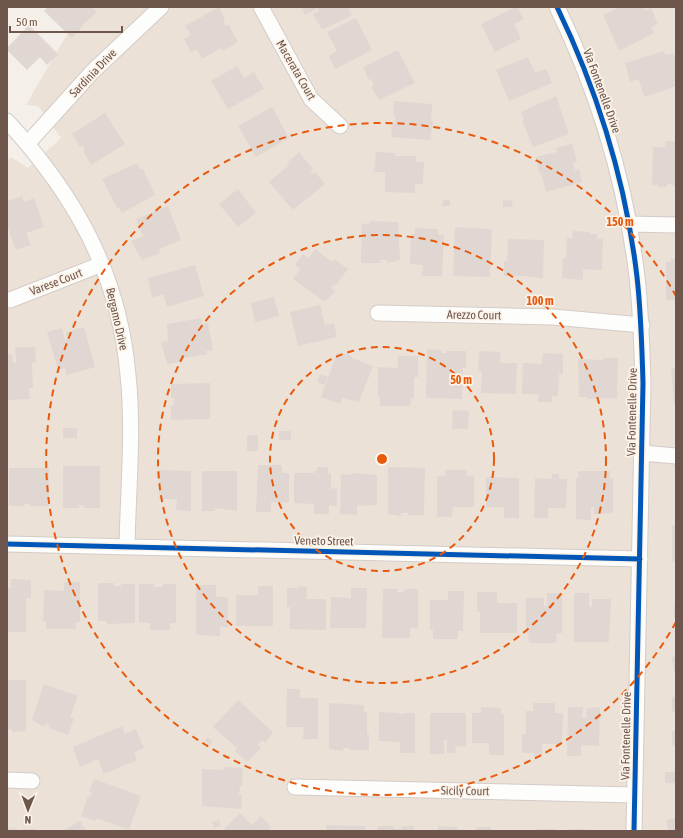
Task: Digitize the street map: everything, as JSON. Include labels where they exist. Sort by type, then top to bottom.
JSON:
[{"type":"street","name":"Sardinia Drive","points":[[28,143],[93,71],[162,7]]},
{"type":"street","name":"Macerata Court","points":[[261,7],[311,99],[340,126]]},
{"type":"street","name":"Via Fontenelle Drive","points":[[557,7],[572,38],[594,93],[608,135],[629,224],[637,276],[642,325],[642,453],[634,831]]},
{"type":"street","name":"Bergamo Drive","points":[[7,121],[28,143],[50,171],[71,202],[90,237],[102,264],[114,300],[121,330],[128,374],[130,409],[127,547]]},
{"type":"street","points":[[629,224],[676,225]]},
{"type":"street","name":"Varese Court","points":[[10,300],[102,264]]},
{"type":"street","name":"Arezzo Court","points":[[378,313],[553,317],[642,325]]},
{"type":"street","points":[[642,453],[676,456]]},
{"type":"street","name":"Veneto Street","points":[[7,544],[640,559]]},
{"type":"street","points":[[7,780],[32,781]]},
{"type":"street","name":"Sicily Court","points":[[295,787],[634,795]]},
{"type":"shaded area","points":[[83,7],[676,7],[676,831],[7,831],[7,161],[11,157],[28,168],[61,138],[38,106],[26,105]]},
{"type":"building","points":[[48,7],[91,7],[97,12],[81,26],[82,27],[72,38],[44,11]]},
{"type":"building","points":[[219,7],[225,19],[223,21],[226,26],[228,24],[238,42],[223,51],[221,48],[202,59],[197,49],[191,52],[184,39],[191,35],[185,26]]},
{"type":"building","points":[[301,7],[348,7],[352,15],[322,30],[313,14],[319,11],[318,8],[305,15]]},
{"type":"building","points":[[515,7],[518,7],[524,19],[514,24],[521,39],[495,52],[481,24]]},
{"type":"building","points":[[620,7],[643,7],[645,11],[651,8],[658,24],[651,27],[654,33],[619,51],[603,15]]},
{"type":"building","points":[[356,18],[372,50],[335,69],[329,56],[337,51],[327,32]]},
{"type":"building","points":[[29,25],[58,54],[47,65],[40,57],[27,70],[7,50],[7,48]]},
{"type":"building","points":[[398,50],[415,83],[379,100],[371,87],[374,85],[371,79],[369,80],[363,67]]},
{"type":"building","points":[[664,51],[665,55],[673,53],[676,62],[676,81],[674,82],[676,86],[645,97],[638,79],[630,82],[625,63]]},
{"type":"building","points":[[528,57],[535,73],[546,69],[552,83],[509,101],[496,70]]},
{"type":"building","points":[[237,66],[244,78],[254,72],[264,89],[228,109],[211,81]]},
{"type":"building","points":[[556,96],[569,134],[533,147],[522,121],[524,120],[521,112]]},
{"type":"building","points":[[394,101],[432,104],[431,121],[433,121],[430,140],[391,137],[392,123],[395,124],[395,115],[393,115]]},
{"type":"building","points":[[272,107],[289,138],[256,157],[238,126]]},
{"type":"building","points":[[105,113],[125,144],[91,165],[83,151],[85,150],[82,145],[80,147],[72,134]]},
{"type":"building","points":[[666,141],[676,141],[676,186],[667,183],[667,187],[658,187],[658,185],[652,185],[653,147],[665,147]]},
{"type":"building","points":[[572,144],[577,162],[573,163],[575,170],[579,169],[582,182],[546,192],[541,173],[539,173],[536,157],[557,152],[556,148]]},
{"type":"building","points":[[299,152],[313,169],[310,171],[313,174],[315,172],[325,184],[293,210],[269,182],[289,165],[287,163]]},
{"type":"building","points":[[376,152],[395,153],[395,156],[416,156],[416,162],[424,162],[423,184],[415,184],[415,193],[385,192],[385,172],[374,172]]},
{"type":"building","points":[[137,163],[141,170],[143,169],[155,195],[122,213],[118,207],[117,208],[102,179]]},
{"type":"building","points":[[238,189],[256,213],[238,227],[219,204]]},
{"type":"building","points":[[22,196],[24,202],[34,198],[44,227],[26,233],[31,245],[16,250],[7,225],[7,201]]},
{"type":"building","points":[[443,200],[450,200],[450,206],[442,206]]},
{"type":"building","points":[[503,200],[513,201],[512,207],[503,207]]},
{"type":"building","points":[[168,206],[181,240],[159,249],[160,253],[142,260],[131,241],[143,236],[136,219]]},
{"type":"building","points":[[370,221],[398,222],[400,260],[387,263],[387,260],[380,260],[381,263],[361,263],[362,224],[370,223]]},
{"type":"building","points":[[455,227],[492,229],[490,277],[453,276]]},
{"type":"building","points":[[415,228],[438,229],[438,235],[444,235],[442,276],[422,276],[423,265],[410,264],[411,234],[415,234]]},
{"type":"building","points":[[573,231],[590,232],[590,234],[597,234],[597,239],[603,239],[602,270],[583,269],[583,280],[562,278],[563,258],[566,258],[567,238],[572,238]]},
{"type":"building","points":[[508,239],[544,240],[543,278],[529,276],[504,276],[504,261],[507,261]]},
{"type":"building","points":[[315,249],[332,262],[334,259],[348,269],[336,285],[334,284],[331,288],[335,291],[325,302],[293,279],[300,269],[295,265],[303,254],[309,258]]},
{"type":"building","points":[[671,259],[676,259],[676,300],[666,300],[666,262],[671,262]]},
{"type":"building","points":[[195,265],[204,296],[167,307],[163,294],[152,298],[148,278]]},
{"type":"building","points":[[274,297],[279,316],[255,322],[251,303]]},
{"type":"building","points":[[320,305],[325,325],[334,323],[337,337],[298,346],[290,312]]},
{"type":"building","points":[[201,318],[202,324],[208,323],[213,350],[206,351],[207,354],[183,358],[183,361],[167,364],[161,342],[168,341],[167,324]]},
{"type":"building","points":[[84,327],[95,367],[67,375],[65,368],[58,370],[47,332],[62,328],[65,340],[67,339],[66,332]]},
{"type":"building","points":[[15,347],[35,347],[36,363],[32,363],[33,388],[29,388],[30,399],[7,400],[7,354],[12,354],[13,363],[16,363]]},
{"type":"building","points":[[427,349],[441,350],[441,353],[446,353],[446,351],[466,351],[466,368],[463,368],[462,399],[426,398]]},
{"type":"building","points":[[479,351],[501,352],[500,363],[517,363],[516,394],[481,393],[482,372],[478,371]]},
{"type":"building","points":[[337,353],[344,355],[344,353],[352,356],[352,358],[373,366],[359,402],[342,398],[340,404],[321,397]]},
{"type":"building","points":[[543,353],[563,354],[563,374],[559,374],[558,396],[552,396],[552,402],[538,402],[539,394],[522,394],[523,363],[542,364]]},
{"type":"building","points":[[398,356],[418,356],[418,377],[414,377],[414,399],[411,399],[410,406],[380,406],[380,397],[378,398],[378,367],[398,368]]},
{"type":"building","points":[[603,358],[618,358],[617,398],[587,399],[587,397],[579,397],[578,359],[603,360]]},
{"type":"building","points":[[676,368],[676,403],[674,403],[671,369]]},
{"type":"building","points":[[320,374],[328,377],[324,385],[317,382]]},
{"type":"building","points":[[210,383],[210,419],[171,420],[171,405],[174,405],[174,398],[171,398],[171,384]]},
{"type":"building","points":[[453,410],[469,411],[468,429],[452,429]]},
{"type":"building","points":[[63,428],[77,428],[77,438],[63,438]]},
{"type":"building","points":[[279,431],[291,431],[291,440],[279,440]]},
{"type":"building","points":[[247,435],[258,435],[258,451],[247,451]]},
{"type":"building","points":[[258,465],[282,465],[282,473],[289,473],[289,503],[271,502],[271,512],[256,512]]},
{"type":"building","points":[[63,466],[100,466],[100,508],[84,508],[84,505],[79,505],[79,508],[63,508]]},
{"type":"building","points":[[317,467],[328,467],[328,474],[331,473],[331,489],[337,488],[337,506],[329,506],[329,514],[314,514],[314,504],[294,503],[294,473],[314,473],[314,471],[317,471]]},
{"type":"building","points":[[388,467],[425,468],[424,515],[408,515],[408,513],[401,513],[401,516],[388,514]]},
{"type":"building","points":[[9,468],[49,468],[49,506],[30,506],[30,504],[24,504],[24,506],[9,506]]},
{"type":"building","points":[[159,470],[191,471],[191,511],[176,510],[177,499],[159,499]]},
{"type":"building","points":[[445,470],[467,470],[467,476],[474,476],[474,507],[453,507],[452,517],[437,517],[437,476],[445,476]]},
{"type":"building","points":[[202,471],[237,471],[237,511],[215,508],[215,511],[202,511]]},
{"type":"building","points":[[578,471],[610,471],[610,479],[613,479],[613,513],[594,514],[594,507],[591,507],[591,520],[576,519],[576,478],[578,478]]},
{"type":"building","points":[[352,473],[377,475],[377,505],[357,506],[357,515],[340,514],[341,474],[352,475]]},
{"type":"building","points":[[552,474],[559,474],[559,479],[567,479],[566,508],[548,508],[548,518],[534,518],[535,478],[552,479]]},
{"type":"building","points":[[486,477],[519,478],[519,518],[504,518],[504,507],[486,507]]},
{"type":"building","points":[[672,525],[676,525],[676,561],[672,561]]},
{"type":"building","points":[[11,579],[31,580],[31,598],[26,598],[26,632],[7,632],[7,588],[11,588]]},
{"type":"building","points":[[64,582],[80,582],[80,622],[76,622],[76,629],[46,629],[46,621],[43,621],[44,590],[64,591]]},
{"type":"building","points":[[98,583],[114,583],[114,586],[121,586],[121,584],[135,584],[135,623],[107,624],[107,621],[98,621]]},
{"type":"building","points":[[139,584],[154,584],[154,587],[163,587],[163,584],[176,584],[176,623],[170,623],[170,630],[150,630],[150,623],[139,622]]},
{"type":"building","points":[[196,585],[216,585],[216,597],[228,597],[228,627],[220,627],[220,636],[196,635]]},
{"type":"building","points":[[258,586],[273,586],[273,626],[236,626],[236,595],[258,595]]},
{"type":"building","points":[[298,586],[307,587],[306,599],[326,599],[326,630],[290,629],[290,607],[287,607],[287,588],[298,588]]},
{"type":"building","points":[[351,588],[367,588],[366,628],[330,628],[331,597],[351,598]]},
{"type":"building","points":[[383,589],[398,589],[397,592],[404,592],[404,589],[418,589],[418,628],[410,628],[410,638],[382,638]]},
{"type":"building","points":[[448,591],[464,591],[463,631],[458,631],[458,639],[433,639],[433,630],[430,630],[430,600],[448,600]]},
{"type":"building","points":[[477,592],[497,592],[497,603],[517,603],[517,633],[480,633],[480,612],[477,612]]},
{"type":"building","points":[[547,593],[562,593],[562,633],[557,633],[556,643],[529,643],[528,633],[526,633],[526,598],[544,598],[544,606],[547,606]]},
{"type":"building","points":[[574,593],[589,593],[589,607],[592,607],[592,599],[611,599],[609,642],[574,642]]},
{"type":"building","points":[[674,603],[676,603],[676,618],[674,618]]},
{"type":"building","points":[[672,657],[676,657],[676,672],[674,672]]},
{"type":"building","points":[[8,680],[26,680],[26,731],[12,732],[12,729],[7,729]]},
{"type":"building","points":[[44,684],[78,696],[70,717],[74,718],[68,735],[49,728],[50,725],[45,724],[44,727],[32,720]]},
{"type":"building","points":[[287,689],[300,689],[300,698],[318,698],[318,739],[303,739],[304,727],[286,727]]},
{"type":"building","points":[[672,697],[676,697],[676,712],[672,711]]},
{"type":"building","points":[[238,700],[273,732],[265,743],[262,740],[257,745],[261,748],[247,762],[235,751],[237,748],[213,727]]},
{"type":"building","points":[[329,703],[364,705],[364,712],[367,712],[369,750],[349,750],[349,748],[343,748],[343,751],[329,749]]},
{"type":"building","points":[[533,703],[555,703],[555,713],[563,713],[562,744],[542,744],[542,756],[534,756],[534,753],[522,753],[522,734],[526,734],[526,711],[533,711]]},
{"type":"building","points":[[481,707],[501,708],[501,714],[504,714],[504,755],[489,755],[489,743],[472,743],[472,713],[481,713]]},
{"type":"building","points":[[568,707],[583,707],[582,718],[586,718],[587,708],[600,707],[599,746],[581,745],[581,756],[567,756]]},
{"type":"building","points":[[379,712],[399,714],[415,713],[415,753],[400,753],[400,742],[379,741]]},
{"type":"building","points":[[430,713],[466,713],[466,747],[458,746],[456,747],[455,753],[447,753],[447,740],[444,740],[444,754],[430,754]]},
{"type":"building","points":[[122,726],[125,734],[136,729],[144,748],[134,753],[137,760],[104,774],[98,759],[80,767],[73,747]]},
{"type":"building","points":[[672,731],[676,731],[676,745],[672,745]]},
{"type":"building","points":[[208,737],[213,742],[210,745],[205,741]]},
{"type":"building","points":[[224,767],[243,768],[242,786],[240,786],[239,795],[242,795],[241,809],[202,806],[202,769],[224,770]]},
{"type":"building","points":[[665,772],[676,772],[676,783],[665,783]]},
{"type":"building","points":[[94,779],[141,796],[129,830],[97,818],[96,821],[81,816],[88,796],[90,797],[92,792],[89,791]]},
{"type":"building","points":[[240,813],[252,825],[261,816],[271,827],[268,831],[222,831]]},
{"type":"building","points":[[676,818],[676,831],[668,831],[666,820]]},
{"type":"building","points":[[219,820],[221,826],[214,828],[212,822]]},
{"type":"building","points":[[80,821],[86,831],[62,831]]},
{"type":"building","points":[[326,825],[365,826],[365,831],[326,831]]},
{"type":"building","points":[[378,826],[394,826],[394,829],[401,829],[401,826],[414,826],[414,831],[377,831]]},
{"type":"building","points":[[438,826],[457,827],[457,831],[438,831]]},
{"type":"building","points":[[476,827],[491,827],[491,831],[476,831]]},
{"type":"building","points":[[7,828],[17,829],[17,831],[7,831]]},
{"type":"building","points":[[23,829],[36,829],[36,831],[23,831]]},
{"type":"building","points":[[537,829],[556,829],[556,831],[537,831]]},
{"type":"building","points":[[570,829],[585,829],[585,831],[570,831]]},
{"type":"cycle path","points":[[557,7],[585,72],[608,139],[626,207],[637,277],[643,383],[634,831]]},
{"type":"cycle path","points":[[7,544],[640,559]]}]
